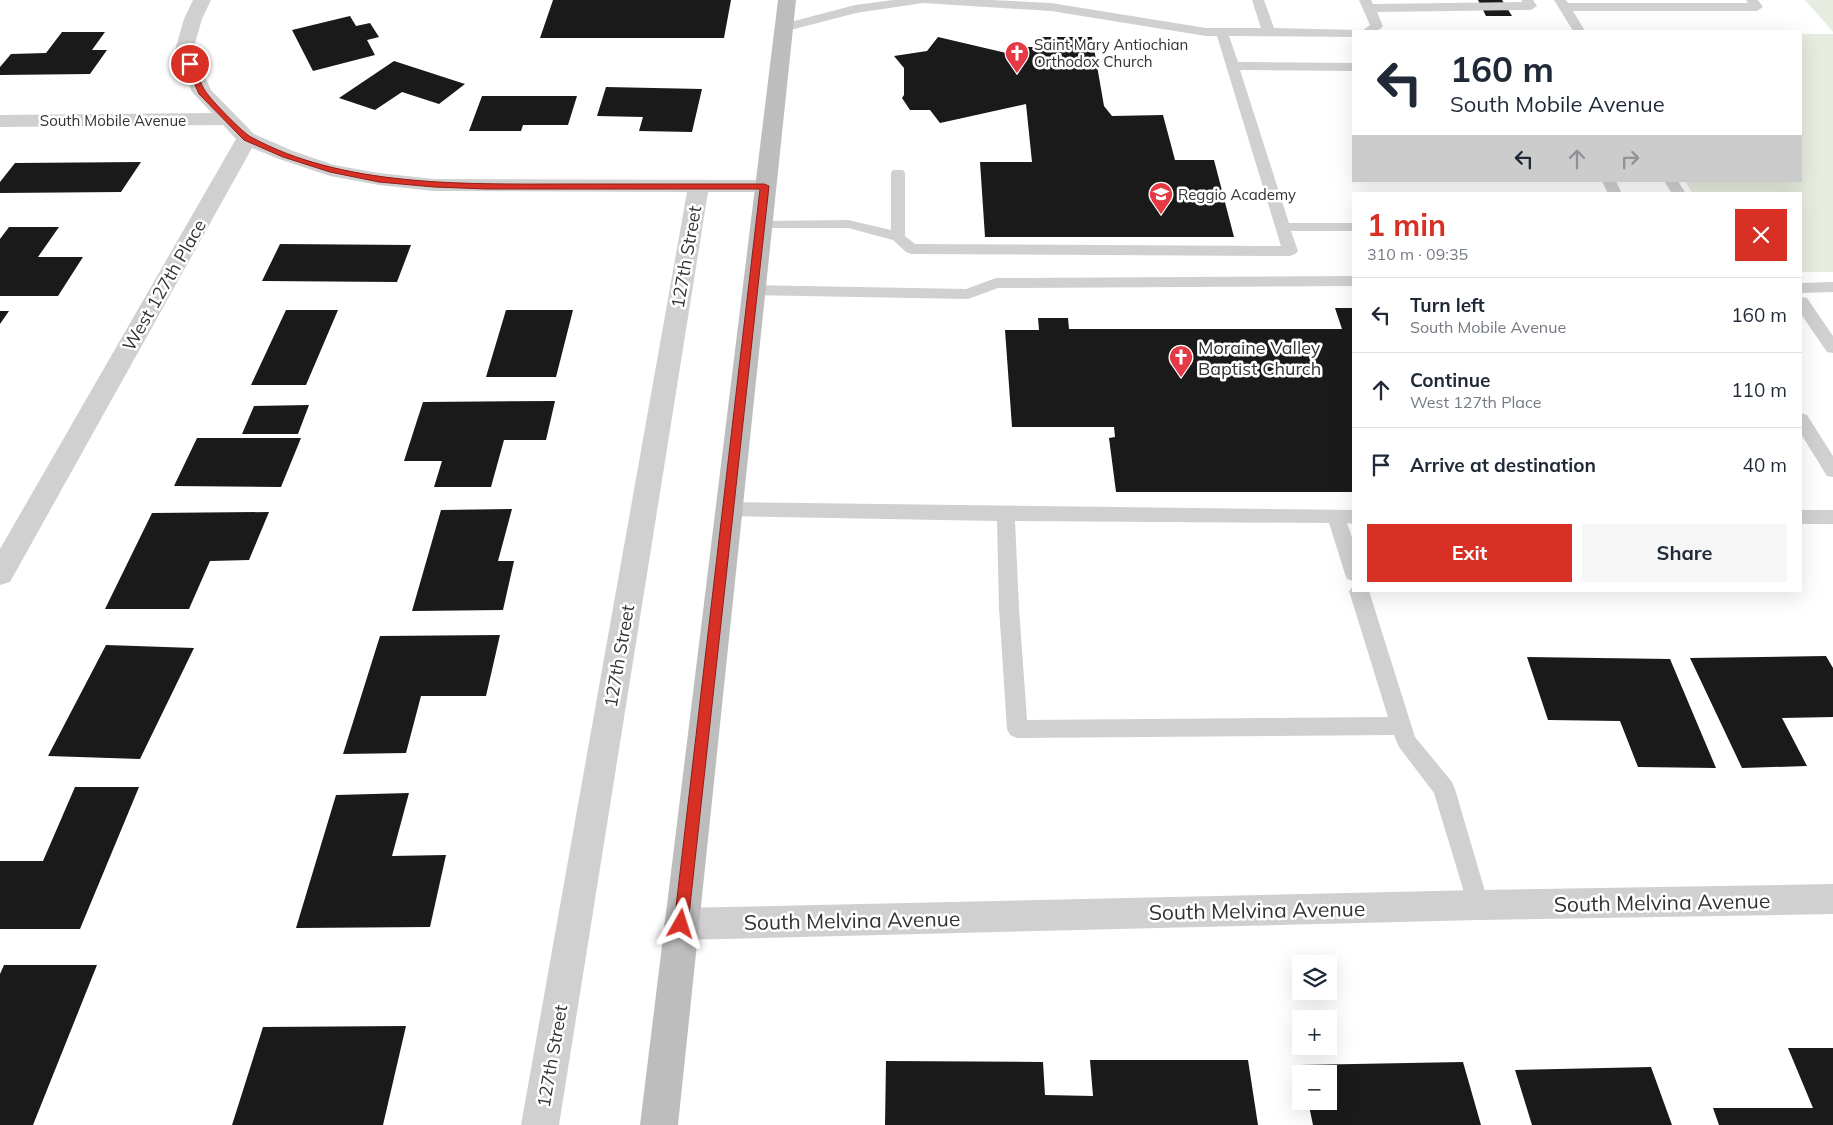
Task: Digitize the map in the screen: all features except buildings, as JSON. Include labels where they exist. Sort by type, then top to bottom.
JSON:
[{"type":"main road","points":[[659,1125],[764,186],[787,0]]},
{"type":"street","points":[[202,0],[193,19],[184,50],[202,92],[226,119],[247,138],[286,155],[330,170],[379,179],[486,186],[764,186]]},
{"type":"street","name":"South Mobile Avenue","points":[[0,120],[226,119]]},
{"type":"street","name":"West 127th Place","points":[[0,574],[247,138]]},
{"type":"street","name":"127th Street","points":[[540,1125],[698,187]]},
{"type":"street","name":"South Melvina Avenue","points":[[681,924],[1478,905],[1833,899]]},
{"type":"lane","points":[[783,28],[855,9],[919,0]]},
{"type":"lane","points":[[927,0],[1050,7],[1206,32],[1352,32]]},
{"type":"lane","points":[[1258,0],[1269,32]]},
{"type":"lane","points":[[1370,30],[1377,26],[1367,4],[1531,6],[1527,0]]},
{"type":"lane","points":[[1562,3],[1757,7],[1752,0]]},
{"type":"lane","points":[[1562,3],[1578,30]]},
{"type":"lane","points":[[760,225],[848,224],[898,237],[911,248],[1290,251],[1222,32]]},
{"type":"lane","points":[[1232,66],[1352,67]]},
{"type":"lane","points":[[898,173],[898,237]]},
{"type":"lane","points":[[1282,226],[1352,227]]},
{"type":"lane","points":[[753,290],[968,294],[996,283],[1352,282]]},
{"type":"lane","points":[[1802,288],[1833,287]]},
{"type":"lane","points":[[1802,303],[1833,348]]},
{"type":"lane","points":[[1802,421],[1833,471]]},
{"type":"lane","points":[[728,509],[1006,514],[1345,516],[1352,561]]},
{"type":"lane","points":[[1006,514],[1009,608],[1017,729],[1401,726]]},
{"type":"lane","points":[[1802,517],[1833,517]]},
{"type":"lane","points":[[1359,592],[1406,740],[1444,789],[1478,905]]},
{"type":"shaded area","points":[[1805,0],[1833,0],[1833,32]]},
{"type":"shaded area","points":[[1802,34],[1833,34],[1833,272],[1802,272],[1802,192],[1692,192],[1686,182],[1802,182]]},
{"type":"place","name":"Saint Mary Antiochian Orthodox Church","points":[[1017,74]]},
{"type":"place","name":"Reggio Academy","points":[[1161,215]]},
{"type":"place","name":"Moraine Valley Baptist Church","points":[[1181,378]]},
{"type":"route","points":[[190,64],[202,92],[226,119],[247,138],[286,155],[330,170],[379,179],[486,186],[764,186],[681,924]]}]
